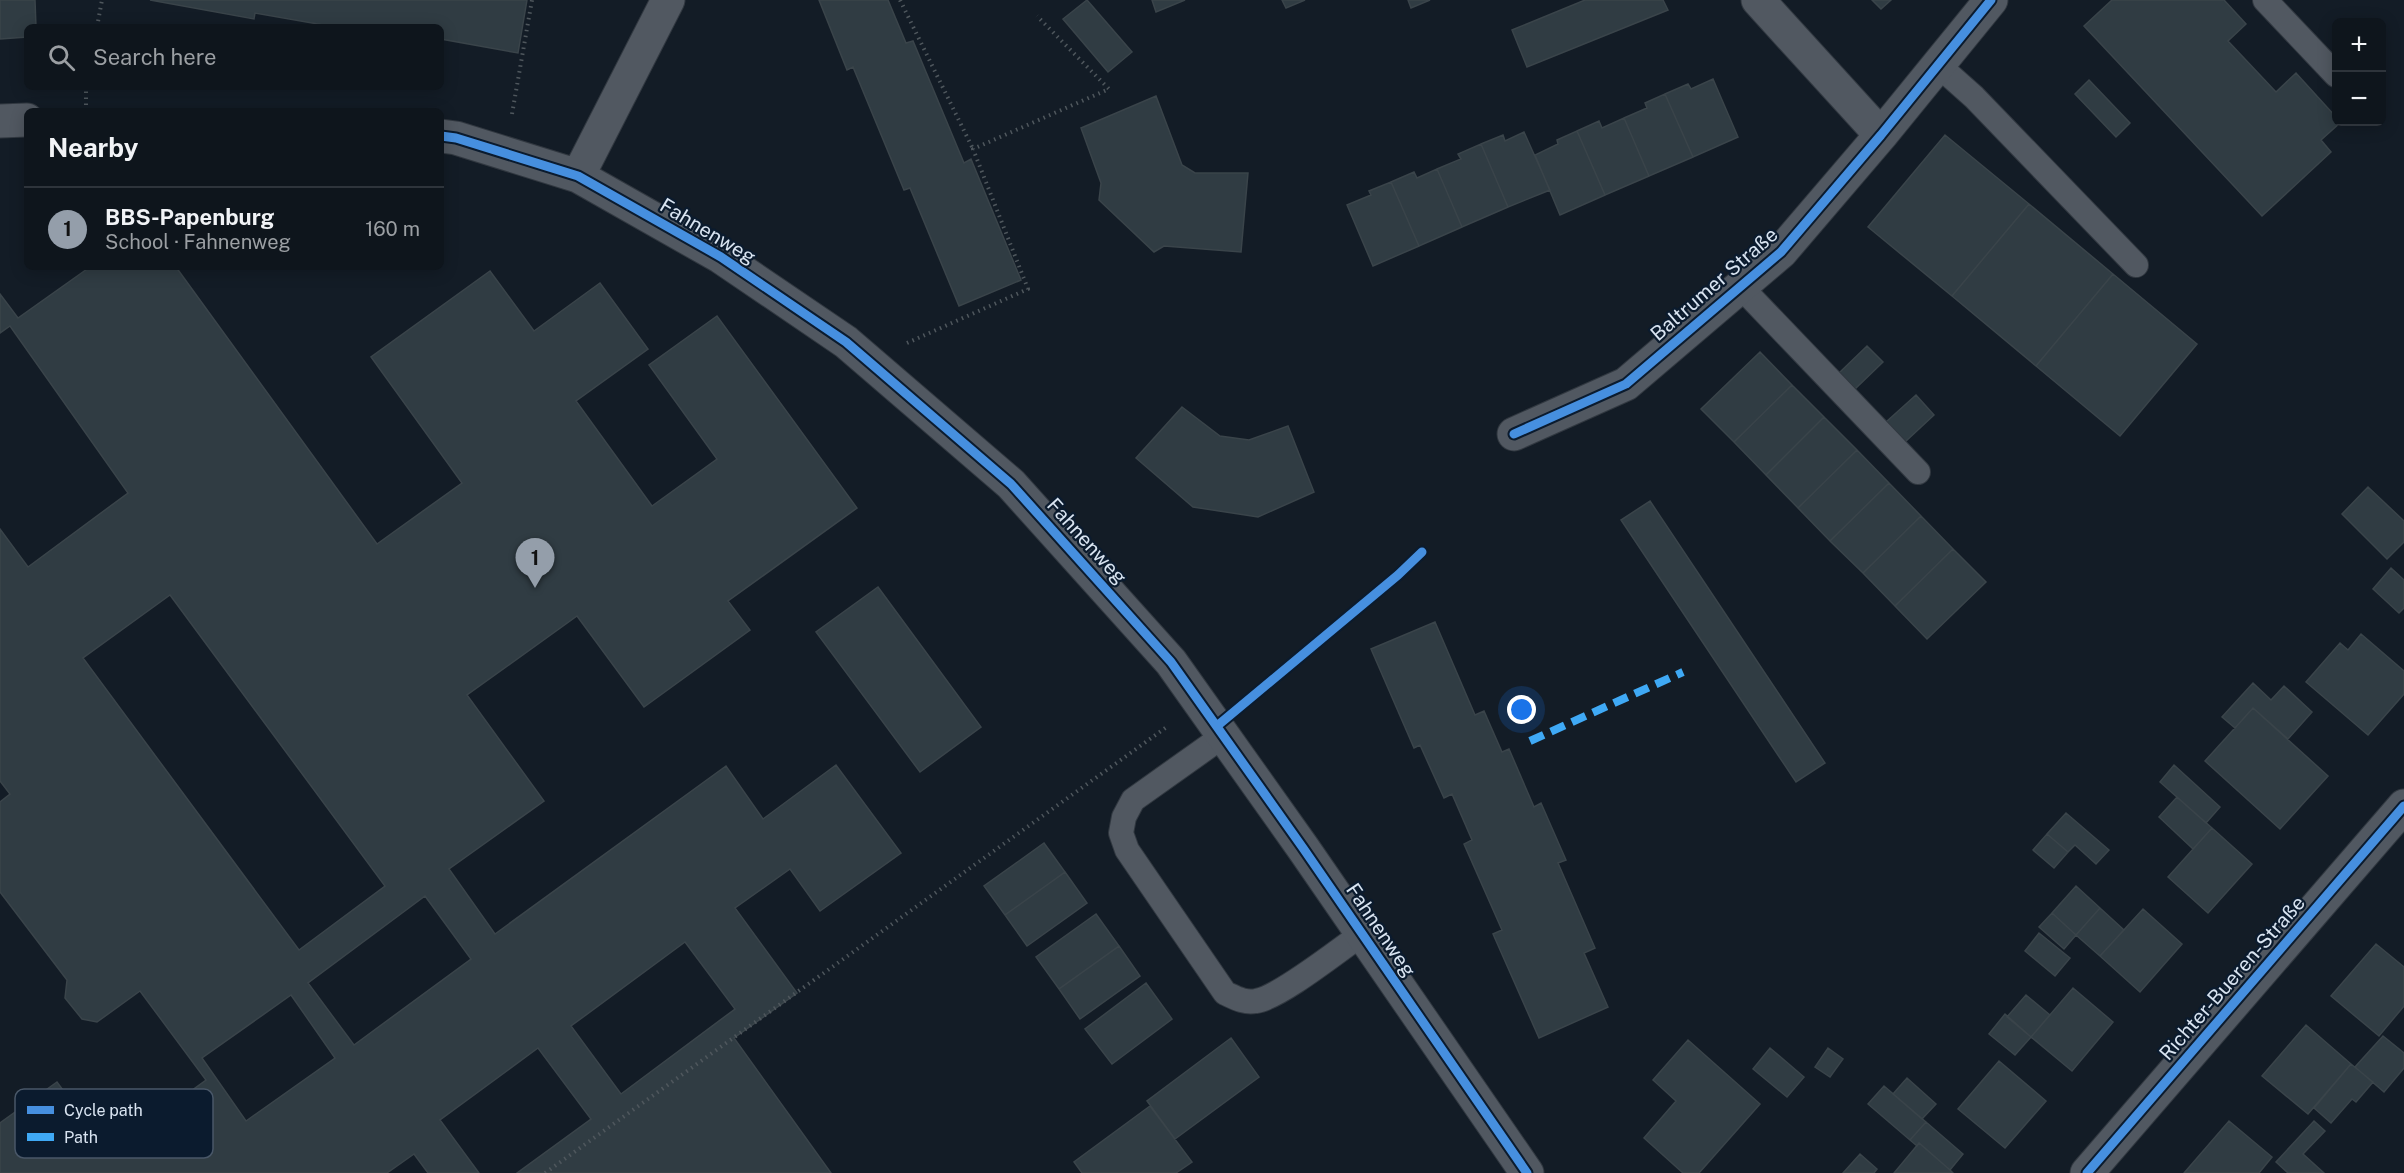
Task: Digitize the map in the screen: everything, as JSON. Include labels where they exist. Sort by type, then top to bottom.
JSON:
[{"type":"street","points":[[578,176],[668,0]]},
{"type":"street","points":[[1758,0],[1881,135]]},
{"type":"street","name":"Baltrumer Straße","points":[[1514,434],[1626,384],[1781,252],[1881,135],[1991,0]]},
{"type":"street","points":[[0,121],[24,120]]},
{"type":"street","name":"Fahnenweg","points":[[444,136],[456,138],[578,176],[721,257],[846,342],[1011,484],[1171,662],[1527,1173]]},
{"type":"street","name":"Richter-Bueren-Straße","points":[[2092,1172],[2404,806]]},
{"type":"lane","points":[[2265,0],[2334,72]]},
{"type":"lane","points":[[1938,64],[1974,97],[2136,266]]},
{"type":"lane","points":[[1740,286],[1918,472]]},
{"type":"lane","points":[[1223,736],[1133,800],[1124,817],[1121,833],[1127,850],[1226,993],[1241,1001],[1258,1001],[1279,992],[1362,934]]},
{"type":"path","points":[[98,24],[102,0]]},
{"type":"path","points":[[506,154],[532,0]]},
{"type":"path","points":[[874,367],[909,342],[1028,290],[972,149],[900,0]]},
{"type":"path","points":[[972,149],[1109,89],[1037,16]]},
{"type":"path","points":[[86,90],[86,108]]},
{"type":"path","points":[[545,1173],[1200,703]]},
{"type":"building","points":[[0,0],[35,0],[36,24],[24,24],[24,37],[0,39]]},
{"type":"building","points":[[150,0],[527,0],[518,53],[444,40],[444,24],[318,24],[255,13],[254,19]]},
{"type":"building","points":[[819,0],[888,0],[906,43],[913,41],[964,163],[971,159],[1021,280],[959,306],[910,188],[904,190],[853,67],[847,70]]},
{"type":"building","points":[[1087,0],[1132,52],[1108,72],[1063,19]]},
{"type":"building","points":[[1152,0],[1185,0],[1156,12]]},
{"type":"building","points":[[1282,0],[1305,0],[1286,8]]},
{"type":"building","points":[[1408,0],[1430,0],[1411,8]]},
{"type":"building","points":[[1585,0],[1663,0],[1668,10],[1527,67],[1512,30]]},
{"type":"building","points":[[1872,0],[1891,0],[1881,9]]},
{"type":"building","points":[[2112,0],[2224,0],[2246,24],[2228,41],[2276,92],[2296,73],[2332,113],[2332,126],[2337,126],[2321,140],[2331,152],[2262,216],[2084,26]]},
{"type":"building","points":[[1713,79],[1738,137],[1693,157],[1665,94],[1688,84],[1691,89]]},
{"type":"building","points":[[2089,80],[2130,123],[2116,137],[2075,94]]},
{"type":"building","points":[[1665,94],[1693,157],[1649,176],[1624,118],[1647,108],[1645,103]]},
{"type":"building","points":[[1156,96],[1182,165],[1195,173],[1248,173],[1241,252],[1164,246],[1154,252],[1099,200],[1101,183],[1081,128]]},
{"type":"building","points":[[1624,118],[1649,176],[1605,195],[1577,131],[1599,121],[1602,128]]},
{"type":"building","points":[[1577,131],[1605,195],[1560,215],[1535,155],[1558,144],[1557,140]]},
{"type":"building","points":[[1524,132],[1550,190],[1508,207],[1481,144],[1503,135],[1505,141]]},
{"type":"building","points":[[1945,135],[2029,204],[1952,296],[1868,227]]},
{"type":"building","points":[[1481,144],[1508,207],[1462,227],[1437,169],[1461,159],[1458,154]]},
{"type":"building","points":[[1437,169],[1462,227],[1419,246],[1391,182],[1414,172],[1417,178]]},
{"type":"building","points":[[1391,182],[1419,246],[1373,266],[1347,205],[1371,195],[1369,191]]},
{"type":"building","points":[[2029,204],[2113,274],[2036,366],[1952,296]]},
{"type":"building","points":[[86,270],[178,270],[377,544],[462,483],[371,357],[490,271],[534,331],[600,283],[648,349],[576,401],[652,506],[717,459],[649,365],[717,316],[857,508],[728,601],[750,630],[644,707],[577,616],[467,695],[544,801],[449,869],[495,934],[726,766],[763,819],[836,765],[901,853],[820,911],[790,869],[735,908],[797,993],[734,1038],[831,1173],[517,1173],[591,1119],[538,1048],[440,1120],[479,1173],[428,1173],[414,1154],[387,1173],[0,1173],[0,1123],[15,1112],[15,1158],[213,1158],[213,1089],[194,1089],[206,1080],[140,991],[97,1022],[82,1019],[65,998],[67,980],[0,892],[0,802],[10,794],[0,781],[0,529],[28,567],[128,493],[10,326],[0,333],[0,294],[18,318]],"holes":[[[170,595],[385,886],[299,950],[83,658]],[[425,896],[471,959],[354,1045],[308,983]],[[685,942],[735,1009],[621,1094],[571,1026]],[[291,995],[335,1058],[246,1121],[202,1058]]]},
{"type":"building","points":[[2113,274],[2197,344],[2120,436],[2036,366]]},
{"type":"building","points":[[1867,346],[1883,362],[1854,390],[1838,374]]},
{"type":"building","points":[[1760,352],[1792,385],[1734,442],[1701,409]]},
{"type":"building","points":[[1792,385],[1824,417],[1766,475],[1734,442]]},
{"type":"building","points":[[1916,395],[1934,415],[1905,442],[1886,422]]},
{"type":"building","points":[[1182,407],[1220,436],[1249,440],[1288,426],[1314,492],[1258,517],[1193,507],[1136,458]]},
{"type":"building","points":[[1824,417],[1857,450],[1798,508],[1766,475]]},
{"type":"building","points":[[1857,450],[1889,483],[1830,541],[1798,508]]},
{"type":"building","points":[[1889,483],[1921,516],[1863,573],[1830,541]]},
{"type":"building","points":[[2368,487],[2404,521],[2404,542],[2387,559],[2342,514]]},
{"type":"building","points":[[1650,501],[1825,763],[1796,782],[1621,520]]},
{"type":"building","points":[[1921,516],[1953,549],[1895,606],[1863,573]]},
{"type":"building","points":[[1953,549],[1986,582],[1927,639],[1895,606]]},
{"type":"building","points":[[2391,568],[2404,580],[2404,608],[2399,613],[2373,589]]},
{"type":"building","points":[[878,587],[981,727],[920,772],[816,632]]},
{"type":"building","points":[[1435,622],[1475,715],[1484,711],[1502,752],[1509,749],[1534,807],[1541,803],[1566,860],[1558,863],[1595,948],[1584,953],[1608,1007],[1539,1038],[1493,934],[1502,930],[1464,844],[1472,840],[1452,794],[1444,798],[1420,745],[1414,748],[1371,649]]},
{"type":"building","points":[[2361,634],[2404,671],[2404,694],[2368,735],[2306,682],[2340,643],[2348,650]]},
{"type":"building","points":[[2253,683],[2271,700],[2284,686],[2312,712],[2288,739],[2253,708],[2235,728],[2222,717]]},
{"type":"building","points":[[2253,708],[2328,776],[2280,829],[2205,761]]},
{"type":"building","points":[[2174,765],[2220,807],[2206,823],[2160,782]]},
{"type":"building","points":[[2177,797],[2212,828],[2193,849],[2159,817]]},
{"type":"building","points":[[2066,813],[2109,850],[2096,864],[2075,845],[2068,852],[2047,834]]},
{"type":"building","points":[[2212,828],[2252,864],[2208,913],[2168,877]]},
{"type":"building","points":[[2047,834],[2068,852],[2054,868],[2033,850]]},
{"type":"building","points":[[1044,843],[1065,872],[1005,915],[984,886]]},
{"type":"building","points":[[1065,872],[1087,903],[1027,946],[1005,915]]},
{"type":"building","points":[[2076,886],[2100,908],[2076,935],[2052,913]]},
{"type":"building","points":[[2100,908],[2124,930],[2100,956],[2076,935]]},
{"type":"building","points":[[2143,909],[2182,944],[2140,992],[2100,956]]},
{"type":"building","points":[[2052,913],[2076,935],[2064,949],[2039,927]]},
{"type":"building","points":[[1096,914],[1119,946],[1059,989],[1036,957]]},
{"type":"building","points":[[2039,933],[2070,958],[2055,976],[2025,951]]},
{"type":"building","points":[[2376,944],[2404,967],[2404,1006],[2379,1036],[2331,996]]},
{"type":"building","points":[[1119,946],[1140,976],[1080,1019],[1059,989]]},
{"type":"building","points":[[1146,983],[1172,1019],[1112,1064],[1085,1029]]},
{"type":"building","points":[[2073,988],[2113,1022],[2072,1071],[2031,1037]]},
{"type":"building","points":[[2026,995],[2050,1015],[2031,1037],[2007,1017]]},
{"type":"building","points":[[2005,1014],[2031,1037],[2015,1055],[1989,1034]]},
{"type":"building","points":[[2306,1025],[2351,1064],[2308,1114],[2262,1076]]},
{"type":"building","points":[[2383,1036],[2404,1053],[2404,1068],[2384,1092],[2355,1067]]},
{"type":"building","points":[[1231,1038],[1259,1077],[1175,1139],[1147,1101]]},
{"type":"building","points":[[1688,1040],[1760,1104],[1699,1173],[1683,1173],[1644,1138],[1676,1101],[1653,1080]]},
{"type":"building","points":[[1770,1048],[1804,1077],[1787,1097],[1753,1069]]},
{"type":"building","points":[[1828,1048],[1843,1059],[1830,1077],[1815,1067]]},
{"type":"building","points":[[1999,1061],[2046,1101],[2005,1148],[1958,1109]]},
{"type":"building","points":[[2351,1064],[2373,1082],[2356,1102],[2352,1099],[2331,1123],[2314,1108]]},
{"type":"building","points":[[1907,1078],[1936,1104],[1922,1119],[1893,1094]]},
{"type":"building","points":[[57,1082],[62,1089],[47,1089]]},
{"type":"building","points":[[1884,1086],[1926,1122],[1910,1140],[1868,1104]]},
{"type":"building","points":[[1150,1106],[1192,1162],[1176,1173],[1082,1173],[1074,1162]]},
{"type":"building","points":[[2229,1121],[2272,1157],[2259,1173],[2184,1173]]},
{"type":"building","points":[[2314,1121],[2325,1131],[2303,1154],[2324,1173],[2288,1173],[2276,1162]]},
{"type":"building","points":[[1926,1122],[1963,1154],[1950,1170],[1919,1143],[1917,1146],[1910,1140]]},
{"type":"building","points":[[1919,1143],[1950,1170],[1953,1173],[1894,1173]]},
{"type":"building","points":[[1860,1154],[1877,1169],[1874,1173],[1843,1173]]},
{"type":"marked path","points":[[1530,741],[1683,672]]},
{"type":"cycle path","points":[[1514,434],[1626,384],[1781,252],[1881,135],[1991,0]]},
{"type":"cycle path","points":[[444,136],[456,138],[578,176],[721,257],[846,342],[1011,484],[1171,662],[1303,848],[1527,1173]]},
{"type":"cycle path","points":[[1217,726],[1398,575],[1422,552]]},
{"type":"cycle path","points":[[2087,1173],[2404,806]]},
{"type":"place","name":"BBS-Papenburg","points":[[535,588]]}]
